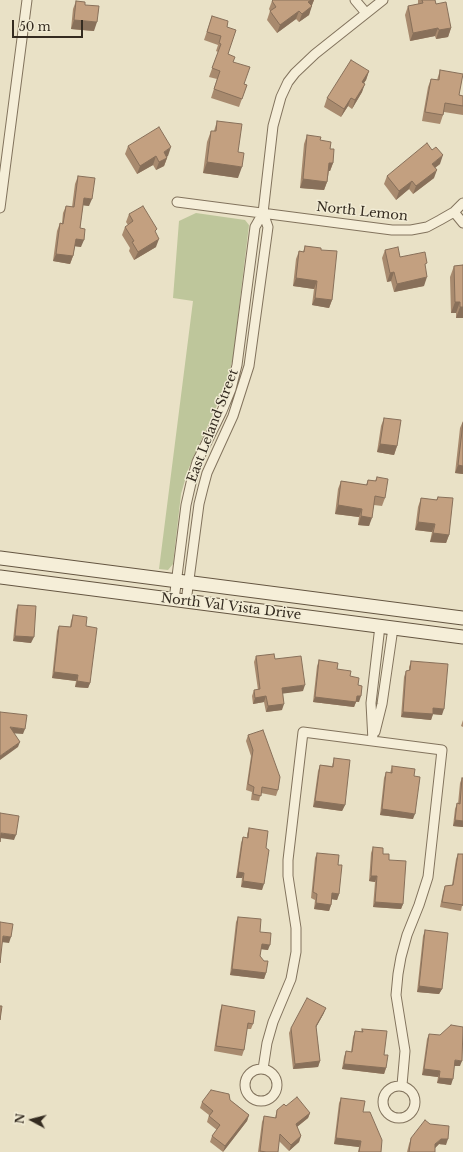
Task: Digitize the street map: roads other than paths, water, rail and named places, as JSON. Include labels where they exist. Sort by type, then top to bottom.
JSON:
[{"type":"main road","name":"North Val Vista Drive","points":[[0,558],[463,618]]},
{"type":"main road","name":"North Val Vista Drive","points":[[0,577],[463,637]]},
{"type":"street","points":[[0,208],[27,0]]},
{"type":"street","points":[[355,0],[366,13]]},
{"type":"street","name":"East Leland Street","points":[[180,601],[186,505],[197,462],[231,389],[238,365],[255,227],[263,213],[273,126],[281,97],[288,82],[295,73],[315,54],[382,0]]},
{"type":"street","name":"North Lemon","points":[[177,202],[392,230],[411,230],[427,227],[454,212],[463,203]]},
{"type":"street","points":[[454,212],[463,223]]},
{"type":"street","name":"East Leland Street","points":[[182,582],[207,473],[233,416],[243,390],[249,366],[268,227],[263,213]]},
{"type":"street","points":[[373,741],[372,703],[380,626]]},
{"type":"street","points":[[373,741],[382,704],[393,628]]},
{"type":"street","points":[[376,664],[388,665]]},
{"type":"street","points":[[263,1069],[267,1043],[273,1022],[291,979],[296,952],[296,928],[291,896],[288,860],[303,732],[442,750],[428,877],[419,906],[407,935],[398,974],[396,996],[405,1051],[402,1085]]}]
